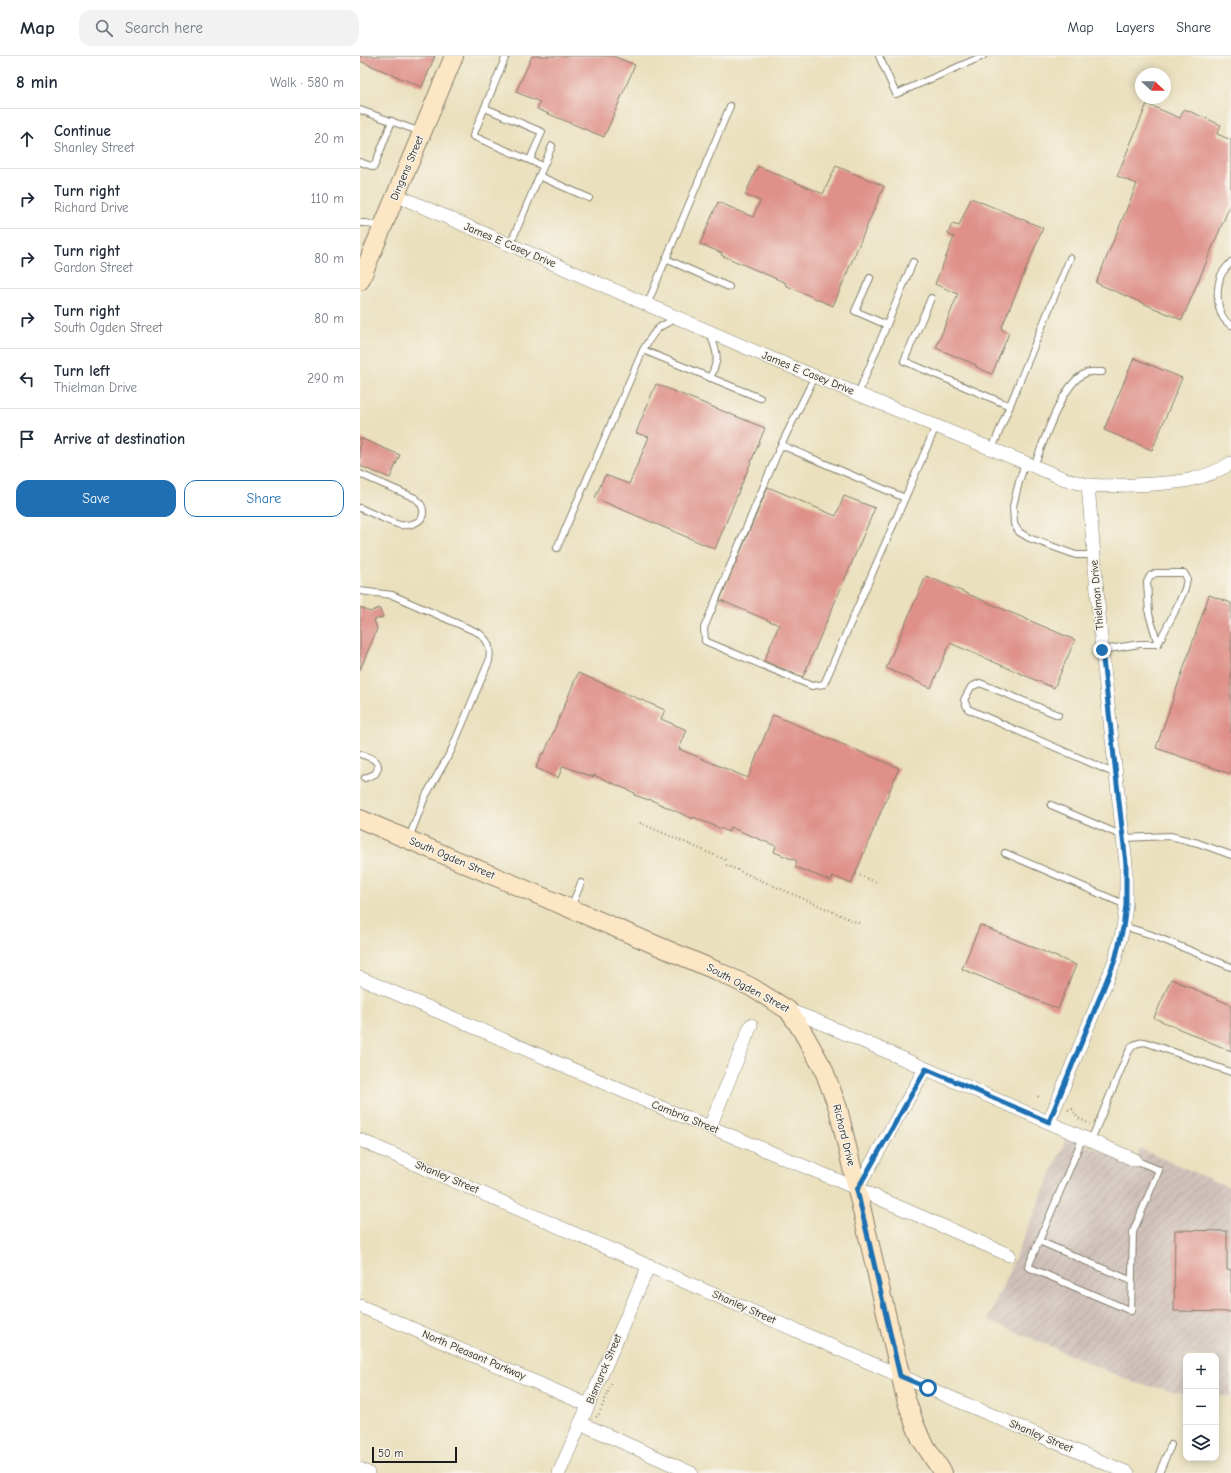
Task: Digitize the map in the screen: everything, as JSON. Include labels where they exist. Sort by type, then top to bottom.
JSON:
[{"type":"street","name":"Dingens Street","points":[[360,281],[454,56]]},
{"type":"street","name":"James E Casey Drive","points":[[396,195],[710,332],[1065,479],[1088,485],[1105,486],[1179,482],[1199,478],[1218,471],[1231,463]]},
{"type":"street","name":"Thielman Drive","points":[[1049,1122],[1112,968],[1123,926],[1126,905],[1126,864],[1102,650],[1088,485]]},
{"type":"street","name":"South Ogden Street","points":[[360,819],[717,971],[751,987],[788,1010],[812,1019],[1135,1160]]},
{"type":"street","name":"Cambria Street","points":[[360,978],[1009,1255]]},
{"type":"street","name":"Richard Drive","points":[[788,1010],[801,1028],[823,1068],[838,1108],[906,1399],[915,1425],[943,1473]]},
{"type":"street","points":[[710,1127],[751,1025]]},
{"type":"street","points":[[857,1190],[926,1069]]},
{"type":"street","name":"Shanley Street","points":[[360,1140],[900,1376],[1128,1473]]},
{"type":"street","name":"Bismarck Street","points":[[559,1473],[648,1265]]},
{"type":"street","name":"North Pleasant Parkway","points":[[360,1306],[588,1405]]},
{"type":"street","points":[[580,1423],[692,1473]]},
{"type":"street","points":[[360,1469],[368,1473]]},
{"type":"lane","points":[[506,56],[473,136],[543,166]]},
{"type":"lane","points":[[879,56],[896,94],[983,56]]},
{"type":"lane","points":[[647,305],[730,106]]},
{"type":"lane","points":[[484,108],[542,132],[530,160]]},
{"type":"lane","points":[[360,110],[422,132]]},
{"type":"lane","points":[[360,162],[374,167],[392,121]]},
{"type":"lane","points":[[510,245],[552,146]]},
{"type":"lane","points":[[539,176],[589,198]]},
{"type":"lane","points":[[360,223],[366,223],[382,228]]},
{"type":"lane","points":[[992,449],[1070,258]]},
{"type":"lane","points":[[666,259],[729,287]]},
{"type":"lane","points":[[858,394],[913,262]]},
{"type":"lane","points":[[1231,262],[1225,268],[1220,278],[1218,297],[1225,321],[1231,325]]},
{"type":"lane","points":[[870,278],[855,311],[887,325]]},
{"type":"lane","points":[[931,298],[904,361],[1010,406]]},
{"type":"lane","points":[[557,548],[643,350],[654,331],[666,322],[678,318]]},
{"type":"lane","points":[[710,332],[717,354],[717,362],[710,378]]},
{"type":"lane","points":[[643,350],[760,398]]},
{"type":"lane","points":[[1094,555],[1076,555],[1029,538],[1019,532],[1014,524],[1013,506],[1018,482],[1030,464],[1065,394],[1074,382],[1087,372],[1102,372]]},
{"type":"lane","points":[[815,376],[781,445],[704,628],[705,641],[812,686],[824,684],[936,426]]},
{"type":"lane","points":[[781,445],[905,498]]},
{"type":"lane","points":[[360,474],[415,498],[420,502],[423,509],[423,515],[420,521],[401,525],[360,508]]},
{"type":"lane","points":[[1156,573],[1184,573],[1187,578],[1185,589],[1158,644],[1149,614],[1147,582],[1150,576],[1156,573]]},
{"type":"lane","points":[[360,591],[392,595],[479,633],[489,644],[489,661],[451,751],[425,797],[408,839]]},
{"type":"lane","points":[[1102,650],[1140,644],[1158,644]]},
{"type":"lane","points":[[1058,715],[980,683],[971,686],[964,700],[968,710],[1116,774]]},
{"type":"lane","points":[[360,754],[377,761],[378,765],[375,774],[365,778]]},
{"type":"lane","points":[[1051,805],[1123,837],[1170,836],[1198,843],[1231,855]]},
{"type":"lane","points":[[1006,853],[1126,905]]},
{"type":"lane","points":[[571,908],[581,883]]},
{"type":"lane","points":[[1123,926],[1149,934],[1231,967]]},
{"type":"lane","points":[[1135,1160],[1159,1170],[1133,1232],[1131,1311],[1028,1267],[1087,1138],[1132,1046],[1145,1042],[1231,1072]]},
{"type":"lane","points":[[1039,1241],[1132,1281]]},
{"type":"lane","points":[[1159,1473],[1171,1445]]},
{"type":"path","points":[[640,823],[728,861]]},
{"type":"path","points":[[726,866],[861,924]]},
{"type":"path","points":[[856,874],[878,883]]},
{"type":"path","points":[[1068,1110],[1072,1109],[1075,1115],[1081,1120]]},
{"type":"shaded area","points":[[1067,1137],[1133,1165],[1140,1149],[1231,1188],[1231,1396],[1219,1396],[1219,1353],[1183,1353],[1183,1393],[1135,1383],[988,1320]]},
{"type":"building","points":[[360,56],[435,56],[422,87],[360,61]]},
{"type":"building","points":[[532,56],[613,56],[635,65],[604,137],[537,109],[540,102],[516,92]]},
{"type":"building","points":[[1147,104],[1180,118],[1184,109],[1203,117],[1221,125],[1217,134],[1231,140],[1231,203],[1182,320],[1096,283],[1137,184],[1117,176]]},
{"type":"building","points":[[758,166],[823,194],[836,166],[884,186],[833,306],[785,285],[786,283],[721,255],[722,253],[700,244],[718,202],[753,217],[760,201],[745,195]]},
{"type":"building","points":[[971,198],[1043,228],[1001,329],[1009,333],[992,374],[976,367],[976,365],[936,348],[958,294],[935,284],[954,237],[948,234],[952,224],[959,226]]},
{"type":"building","points":[[1134,358],[1182,378],[1152,450],[1104,430]]},
{"type":"building","points":[[656,384],[765,428],[715,549],[595,498],[605,475],[629,484],[649,437],[636,433]]},
{"type":"building","points":[[360,438],[400,455],[390,478],[360,466]]},
{"type":"building","points":[[768,487],[836,516],[844,496],[875,508],[803,677],[764,661],[779,625],[720,600]]},
{"type":"building","points":[[926,576],[1075,640],[1054,688],[950,643],[931,688],[886,668]]},
{"type":"building","points":[[1209,595],[1231,603],[1231,774],[1156,748]]},
{"type":"building","points":[[360,607],[370,612],[379,608],[383,617],[374,620],[377,629],[360,670]]},
{"type":"building","points":[[578,673],[665,710],[661,719],[687,730],[679,749],[748,778],[773,715],[899,768],[851,884],[833,876],[831,881],[795,867],[797,861],[774,852],[776,846],[730,827],[729,832],[693,817],[693,819],[649,799],[634,795],[635,793],[594,775],[593,777],[563,766],[558,778],[536,768],[542,753],[544,754]]},
{"type":"building","points":[[980,925],[1076,965],[1058,1009],[962,969]]},
{"type":"building","points":[[1171,979],[1231,1005],[1231,1051],[1154,1018]]},
{"type":"building","points":[[1175,1230],[1227,1231],[1227,1270],[1231,1270],[1231,1312],[1174,1311]]},
{"type":"route","points":[[928,1388],[900,1376],[857,1190],[926,1069],[1049,1122],[1115,960],[1123,928],[1126,905],[1126,864],[1102,650]]}]
